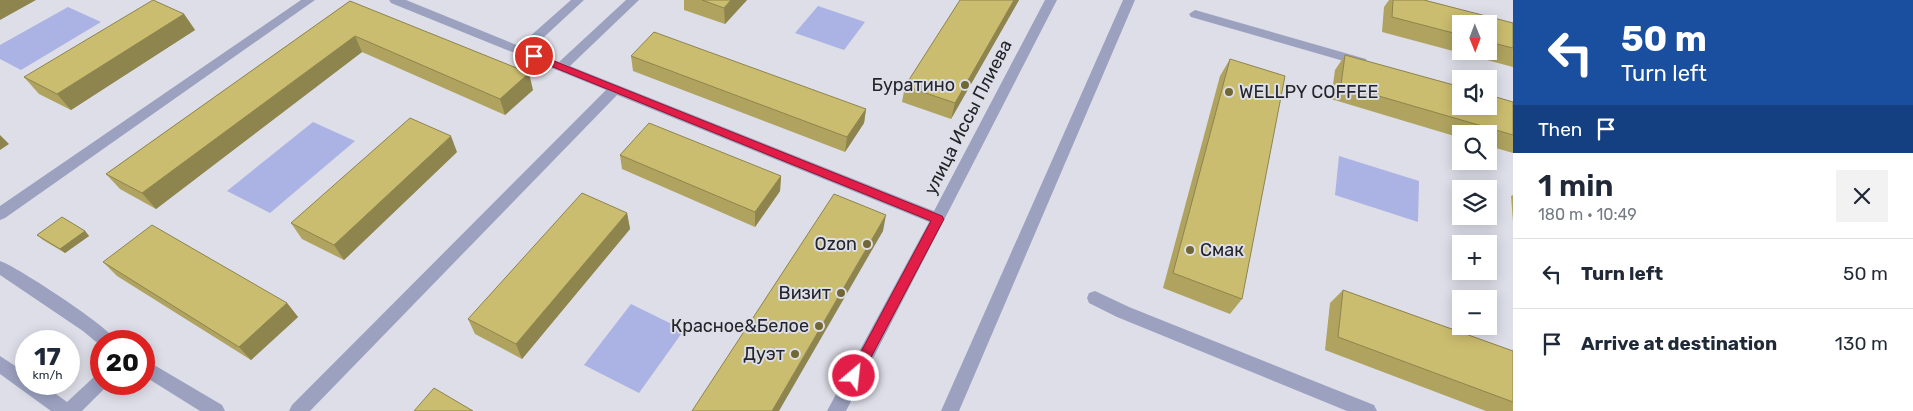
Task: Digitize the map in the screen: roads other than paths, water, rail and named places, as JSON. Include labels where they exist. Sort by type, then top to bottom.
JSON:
[{"type":"street","points":[[0,214],[309,0]]},
{"type":"street","points":[[396,0],[938,219]]},
{"type":"street","points":[[521,51],[578,0]]},
{"type":"street","points":[[561,67],[633,0]]},
{"type":"street","name":"улица Иссы Плиева","points":[[836,411],[938,219],[1050,0]]},
{"type":"street","points":[[950,411],[1130,0]]},
{"type":"street","points":[[1195,14],[1372,64]]},
{"type":"street","points":[[298,411],[615,89]]},
{"type":"street","points":[[0,267],[94,330]]},
{"type":"street","points":[[1095,298],[1123,312],[1368,411]]},
{"type":"street","points":[[0,364],[15,375]]},
{"type":"street","points":[[155,374],[216,411]]},
{"type":"street","points":[[44,395],[67,411],[90,391]]},
{"type":"place","name":"Буратино","points":[[965,85]]},
{"type":"place","name":"WELLPY COFFEE","points":[[1229,92]]},
{"type":"place","name":"Ozon","points":[[867,244]]},
{"type":"place","name":"Смак","points":[[1190,250]]},
{"type":"place","name":"Визит","points":[[841,293]]},
{"type":"place","name":"Красное&Белое","points":[[819,326]]},
{"type":"place","name":"Дуэт","points":[[795,354]]}]
